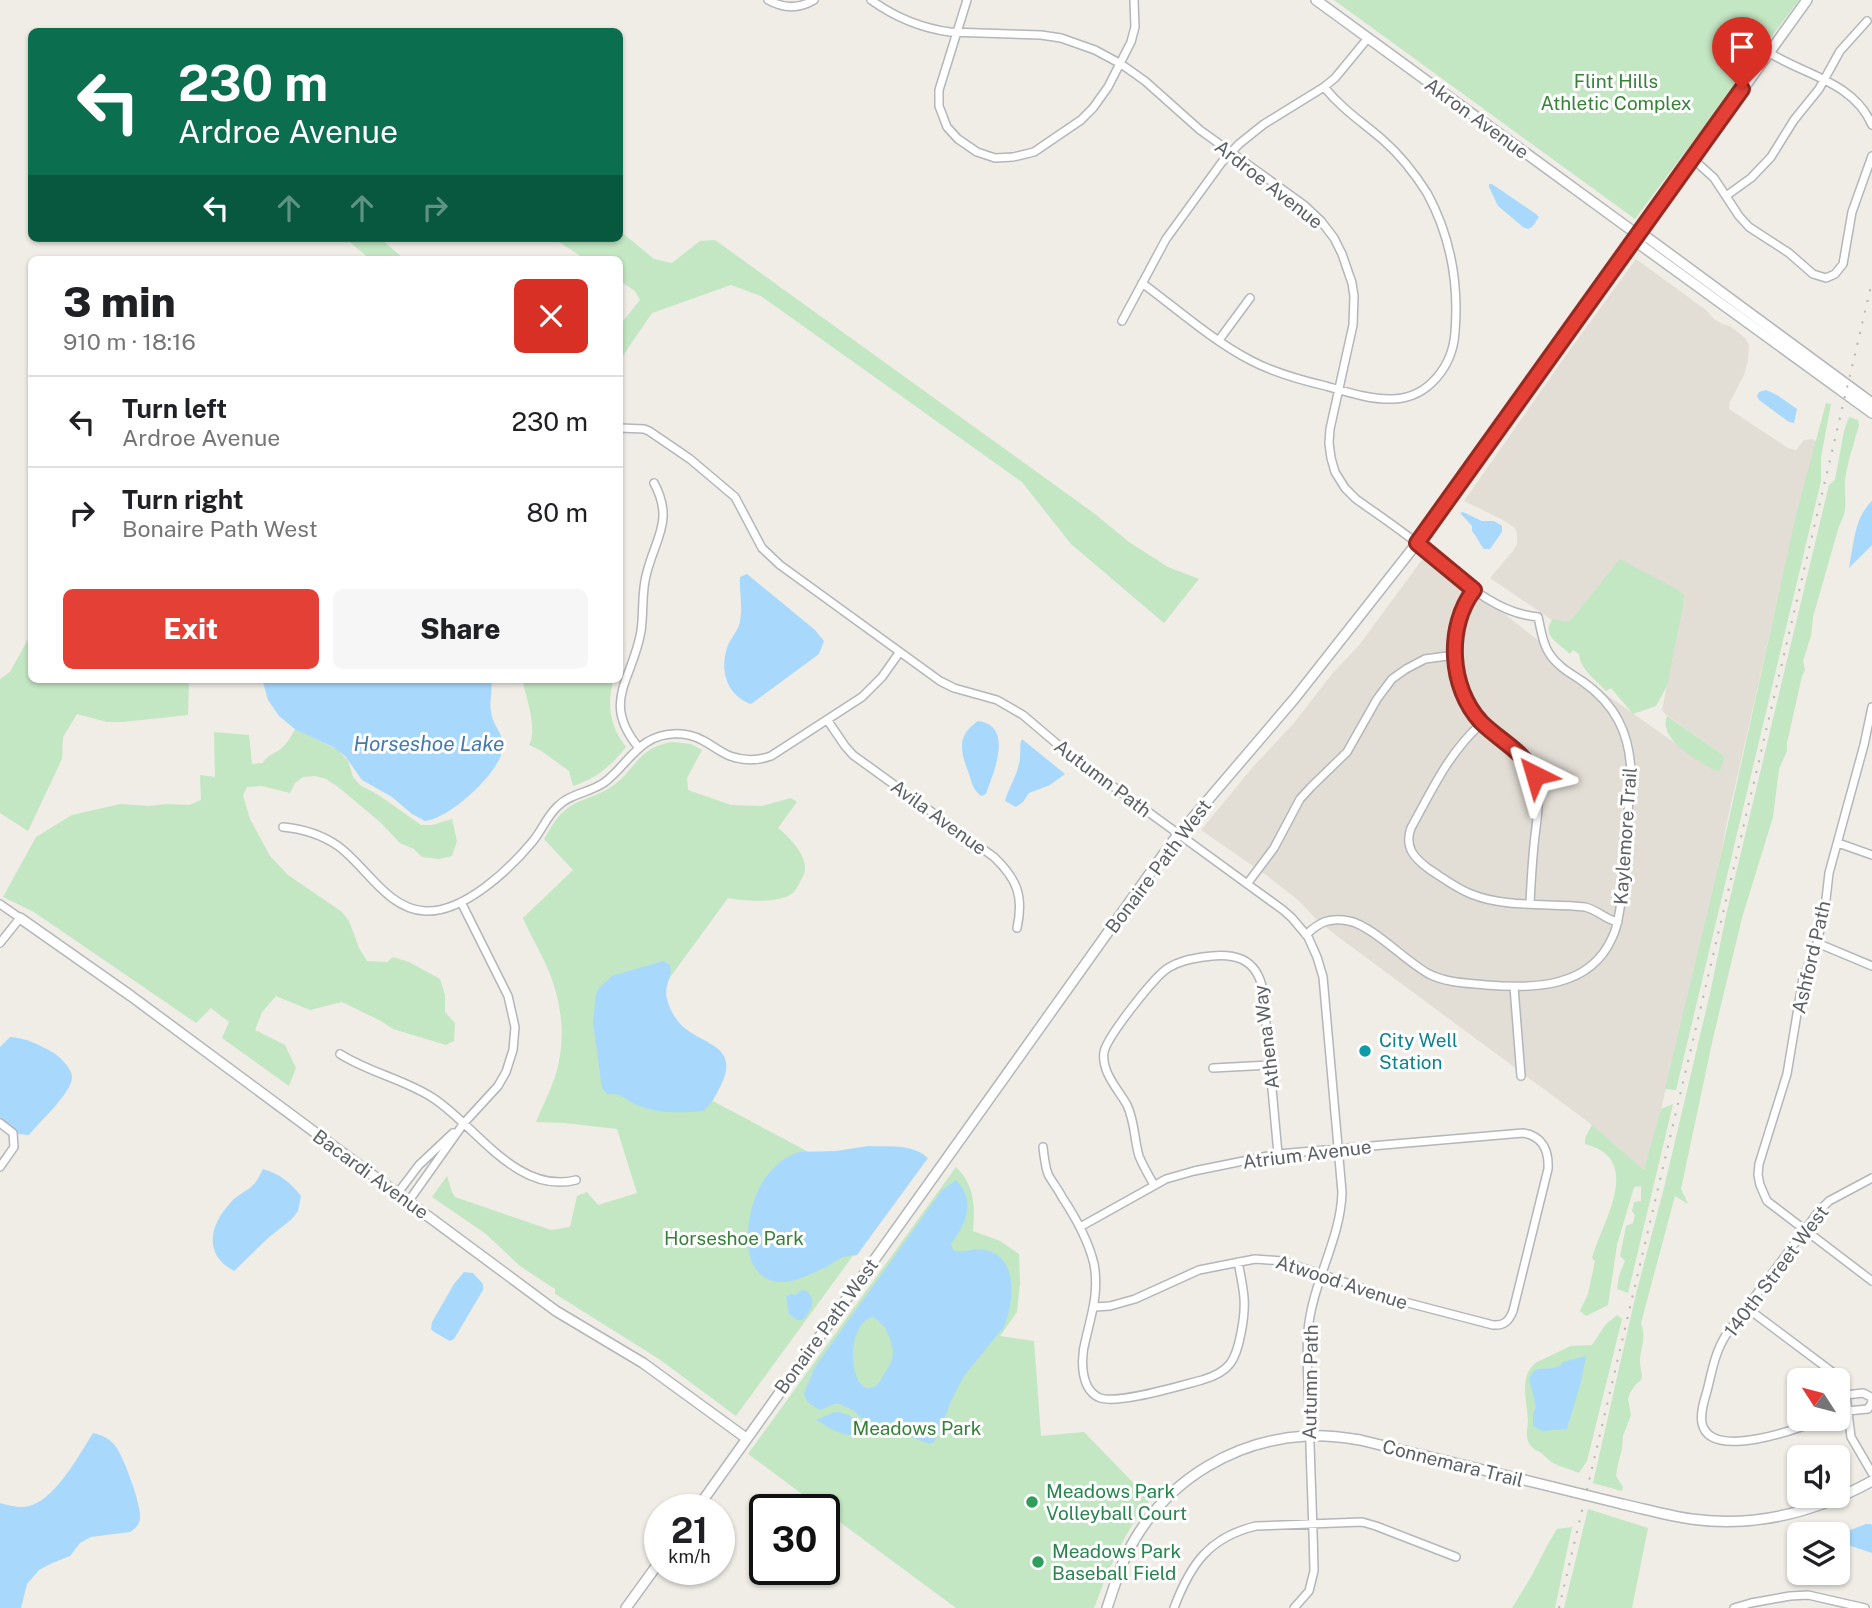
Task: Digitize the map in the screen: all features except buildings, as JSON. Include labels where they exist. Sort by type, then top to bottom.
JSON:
[{"type":"street","points":[[768,0],[793,7],[814,0]]},
{"type":"street","name":"Ardroe Avenue","points":[[871,0],[909,23],[935,30],[1041,35],[1080,44],[1121,64],[1159,92],[1190,122],[1313,213],[1329,231],[1342,254],[1352,283],[1352,336],[1329,437],[1335,472],[1349,493],[1417,543],[1474,590],[1516,612],[1538,617]]},
{"type":"street","points":[[967,0],[939,90],[939,106],[947,127],[958,139],[977,152],[995,158],[1034,152],[1081,120],[1101,98],[1131,42],[1135,27],[1134,0]]},
{"type":"street","name":"Akron Avenue","points":[[1316,0],[1638,235],[1648,238],[1872,403]]},
{"type":"street","name":"Bonaire Path West","points":[[707,1494],[1179,834],[1295,698],[1417,543],[1807,0]]},
{"type":"street","points":[[1726,196],[1751,178],[1772,156],[1794,120],[1815,95],[1840,51],[1867,21]]},
{"type":"street","points":[[1122,321],[1166,239],[1222,162],[1264,124],[1324,87],[1348,64],[1368,38]]},
{"type":"street","points":[[1768,52],[1786,63],[1824,78],[1854,101],[1872,125]]},
{"type":"street","points":[[1142,283],[1236,352],[1293,378],[1377,399],[1396,400],[1415,394],[1431,384],[1452,353],[1455,338],[1456,282],[1446,237],[1420,182],[1385,142],[1344,110],[1324,87]]},
{"type":"street","points":[[1693,159],[1714,178],[1739,216],[1755,232],[1789,253],[1813,275],[1823,278],[1838,272],[1843,264],[1852,212],[1872,156]]},
{"type":"street","name":"Akron Avenue","points":[[1638,235],[1642,246],[1872,413]]},
{"type":"street","points":[[1219,340],[1250,298]]},
{"type":"street","name":"Autumn Path","points":[[623,428],[649,431],[715,479],[735,497],[762,548],[780,565],[926,672],[947,684],[1008,705],[1023,715],[1070,755],[1292,918],[1306,935],[1323,977],[1342,1184],[1336,1229],[1321,1274],[1308,1329],[1314,1578],[1309,1591],[1294,1608]]},
{"type":"street","points":[[639,748],[624,726],[620,702],[623,684],[639,642],[646,576],[663,524],[661,495],[654,483]]},
{"type":"street","points":[[1474,590],[1461,616],[1456,665],[1465,697],[1482,723],[1521,755],[1535,775],[1538,807],[1530,903]]},
{"type":"street","name":"Kaylemore Trail","points":[[1538,617],[1544,645],[1549,654],[1607,703],[1615,713],[1625,738],[1631,774],[1618,922]]},
{"type":"street","points":[[283,827],[308,831],[331,842],[393,898],[409,907],[432,911],[444,909],[461,902],[510,867],[561,803],[601,785],[622,767],[634,751],[658,737],[680,734],[698,738],[736,758],[760,760],[777,754],[855,703],[883,677],[899,653]]},
{"type":"street","points":[[1247,884],[1274,848],[1300,799],[1347,752],[1377,699],[1392,679],[1425,659],[1455,655]]},
{"type":"street","name":"Ashford Path","points":[[1872,707],[1868,746],[1829,873],[1825,908],[1803,978],[1787,1074],[1758,1175],[1762,1193],[1767,1201],[1872,1281]]},
{"type":"street","name":"Avila Avenue","points":[[828,721],[853,755],[994,856],[1004,866],[1015,881],[1019,896],[1021,911],[1017,928]]},
{"type":"street","points":[[1306,935],[1318,924],[1330,920],[1348,920],[1360,924],[1419,968],[1437,978],[1451,982],[1514,987],[1544,986],[1562,981],[1591,965],[1608,946],[1618,922],[1609,920],[1592,909],[1494,901],[1478,897],[1453,885],[1420,862],[1410,850],[1408,837],[1424,804],[1459,745],[1482,723]]},
{"type":"street","points":[[1838,843],[1872,855]]},
{"type":"street","points":[[397,1194],[419,1165],[493,1092],[506,1072],[513,1050],[515,1027],[508,996],[461,902]]},
{"type":"street","name":"Bacardi Avenue","points":[[0,904],[131,996],[556,1311],[643,1363],[746,1438]]},
{"type":"street","points":[[0,943],[20,918]]},
{"type":"street","points":[[1816,943],[1872,966]]},
{"type":"street","name":"Athena Way","points":[[1154,1185],[1140,1158],[1131,1114],[1107,1071],[1105,1048],[1156,978],[1186,960],[1219,954],[1236,956],[1249,963],[1259,977],[1262,984],[1278,1154]]},
{"type":"street","points":[[1514,987],[1521,1076]]},
{"type":"street","points":[[340,1054],[370,1071],[423,1092],[442,1104],[495,1153],[520,1170],[539,1178],[563,1183],[576,1180]]},
{"type":"street","points":[[1213,1068],[1270,1065]]},
{"type":"street","points":[[0,1123],[13,1133],[14,1147],[0,1167]]},
{"type":"street","points":[[408,1202],[464,1123]]},
{"type":"street","name":"Atrium Avenue","points":[[1080,1227],[1166,1178],[1186,1173],[1278,1154],[1523,1133],[1538,1138],[1549,1157],[1510,1318]]},
{"type":"street","points":[[1043,1147],[1048,1174],[1080,1227],[1094,1268],[1095,1307],[1083,1353],[1085,1381],[1092,1393],[1101,1399],[1133,1396],[1209,1378],[1224,1371],[1236,1355],[1245,1312],[1245,1294],[1238,1262]]},
{"type":"street","name":"140th Street West","points":[[1791,1432],[1753,1440],[1720,1440],[1709,1434],[1704,1428],[1702,1412],[1717,1350],[1829,1201],[1872,1178]]},
{"type":"street","name":"Atwood Avenue","points":[[1095,1307],[1135,1299],[1191,1272],[1238,1262],[1275,1259],[1397,1300],[1493,1325],[1503,1324],[1510,1318]]},
{"type":"street","points":[[1747,1308],[1827,1368]]},
{"type":"street","points":[[1850,1395],[1863,1393],[1871,1397],[1872,1402],[1868,1409],[1850,1411]]},
{"type":"street","points":[[1850,1427],[1852,1437],[1872,1473]]},
{"type":"street","name":"Connemara Trail","points":[[1107,1608],[1121,1567],[1134,1540],[1174,1491],[1210,1464],[1239,1450],[1268,1441],[1310,1436],[1360,1440],[1622,1504],[1692,1519],[1715,1521],[1755,1520],[1788,1515],[1829,1502],[1872,1481]]},
{"type":"street","points":[[1174,1608],[1193,1567],[1206,1552],[1223,1539],[1256,1526],[1368,1523],[1456,1557]]},
{"type":"street","points":[[626,1608],[644,1583]]},
{"type":"street","points":[[1734,1608],[1790,1596],[1808,1595],[1865,1608]]},
{"type":"street","points":[[1823,1608],[1825,1598]]},
{"type":"shaded area","points":[[1636,259],[1706,310],[1714,319],[1730,326],[1745,338],[1749,345],[1748,361],[1729,409],[1788,448],[1796,450],[1804,440],[1812,439],[1817,442],[1798,510],[1721,855],[1653,1143],[1644,1170],[1587,1121],[1337,936],[1266,875],[1201,830],[1360,644],[1427,553],[1544,645],[1549,654],[1713,770],[1723,755],[1662,710],[1684,596],[1565,629],[1490,578],[1517,544],[1515,528],[1464,501]]},
{"type":"green space","name":"Flint Hills Athletic Complex","points":[[1334,0],[1799,0],[1635,219]]},
{"type":"green space","points":[[623,233],[654,259],[672,263],[700,241],[715,240],[1095,514],[1129,542],[1168,567],[1199,579],[1164,623],[1071,544],[1022,482],[761,296],[731,285],[652,313],[623,356],[623,321],[640,300],[635,291],[623,283],[623,256],[580,256],[559,242],[623,242]]},
{"type":"green space","points":[[350,242],[385,242],[401,256],[366,256]]},
{"type":"green space","points":[[1826,403],[1831,404],[1821,457],[1821,481],[1676,1090],[1665,1089],[1721,855],[1797,511]]},
{"type":"green space","points":[[1849,417],[1858,420],[1859,425],[1846,474],[1844,514],[1813,617],[1811,636],[1803,661],[1805,670],[1787,751],[1779,769],[1773,817],[1742,918],[1713,1038],[1681,1189],[1688,1204],[1675,1196],[1641,1323],[1642,1378],[1628,1399],[1631,1415],[1623,1436],[1616,1476],[1623,1487],[1622,1491],[1593,1483],[1829,485],[1835,480]]},
{"type":"green space","points":[[1620,559],[1680,591],[1684,596],[1667,686],[1656,706],[1633,714],[1611,688],[1606,691],[1589,674],[1582,665],[1579,654],[1573,650],[1570,654],[1552,638],[1549,630],[1553,619],[1566,622],[1572,619]]},
{"type":"green space","points":[[28,639],[28,683],[189,683],[188,715],[107,722],[77,714],[63,737],[62,759],[28,831],[0,813],[0,679],[10,672]]},
{"type":"green space","points":[[523,683],[613,683],[610,697],[611,714],[616,731],[626,747],[603,771],[573,786],[569,771],[529,745],[532,722]]},
{"type":"green space","points":[[1667,716],[1723,755],[1720,771],[1713,770],[1673,741],[1666,725]]},
{"type":"green space","points":[[295,729],[338,750],[348,761],[353,777],[360,785],[421,825],[452,819],[457,841],[452,856],[439,859],[422,857],[414,849],[400,843],[380,822],[326,779],[303,777],[295,783],[290,793],[262,786],[247,787],[243,795],[250,819],[270,856],[288,875],[342,912],[349,921],[367,961],[387,962],[393,957],[409,962],[440,979],[445,995],[445,1012],[455,1023],[454,1041],[446,1045],[393,1029],[342,1002],[310,1010],[276,996],[262,1012],[255,1030],[285,1045],[296,1068],[289,1086],[222,1038],[229,1022],[211,1008],[196,1023],[34,912],[3,897],[36,837],[72,815],[120,804],[189,805],[201,800],[200,775],[215,777],[214,732],[249,735],[252,764],[263,763],[268,756],[282,748]]},
{"type":"green space","name":"Horseshoe Park","points":[[673,742],[691,744],[702,750],[687,778],[688,790],[731,805],[762,806],[791,798],[797,802],[778,828],[800,852],[805,871],[793,893],[779,899],[761,901],[728,898],[617,1050],[895,1198],[736,1416],[659,1359],[555,1294],[555,1289],[520,1266],[486,1234],[432,1197],[447,1176],[455,1197],[551,1230],[570,1227],[577,1196],[587,1192],[598,1205],[637,1193],[617,1129],[536,1122],[559,1063],[562,1035],[552,980],[523,918],[573,870],[544,839],[560,815],[573,805],[608,789],[651,749]]},
{"type":"green space","points":[[1673,1104],[1628,1293],[1617,1289],[1625,1261],[1620,1256],[1626,1226],[1633,1223],[1634,1202],[1641,1201],[1641,1186],[1634,1187],[1617,1245],[1608,1305],[1586,1316],[1580,1311],[1588,1294],[1595,1261],[1592,1258],[1610,1210],[1616,1177],[1613,1163],[1603,1152],[1585,1144],[1585,1138],[1592,1125],[1644,1170],[1661,1109]]},
{"type":"green space","name":"Meadows Park","points":[[956,1167],[970,1189],[974,1213],[973,1231],[1000,1241],[1019,1254],[1017,1312],[1000,1336],[1034,1341],[1041,1436],[1084,1432],[1150,1500],[1124,1538],[1094,1608],[956,1608],[840,1522],[840,1494],[802,1494],[748,1454]]},
{"type":"green space","points":[[1617,1315],[1622,1319],[1587,1461],[1579,1473],[1553,1463],[1529,1443],[1525,1397],[1527,1374],[1537,1362],[1571,1346],[1592,1345],[1606,1324]]},
{"type":"green space","points":[[1588,1509],[1648,1528],[1632,1608],[1564,1608]]},
{"type":"green space","points":[[1572,1527],[1555,1608],[1512,1608],[1557,1529]]},
{"type":"water","points":[[1489,184],[1539,217],[1532,227],[1523,227],[1498,206]]},
{"type":"water","points":[[1766,390],[1797,409],[1794,423],[1759,400],[1759,392]]},
{"type":"water","points":[[1872,501],[1872,545],[1849,568],[1858,523]]},
{"type":"water","points":[[1460,513],[1502,526],[1502,532],[1490,549],[1482,547],[1472,531],[1472,526]]},
{"type":"water","points":[[747,574],[815,630],[824,641],[819,654],[751,704],[742,700],[730,688],[724,663],[728,645],[740,621],[740,577]]},
{"type":"water","name":"Horseshoe Lake","points":[[263,683],[492,683],[491,712],[503,748],[493,770],[472,793],[447,812],[425,821],[392,797],[362,780],[345,756],[333,747],[296,730],[279,716],[268,700]]},
{"type":"water","points":[[978,721],[989,725],[996,732],[999,741],[993,774],[986,794],[981,796],[973,785],[962,750],[966,732]]},
{"type":"water","points":[[1022,739],[1065,774],[1050,785],[1029,793],[1016,807],[1005,801],[1020,762]]},
{"type":"water","points":[[663,961],[670,965],[666,994],[675,1017],[692,1034],[721,1051],[725,1059],[726,1070],[721,1085],[703,1111],[653,1110],[620,1096],[607,1094],[602,1088],[593,1023],[596,994],[612,976]]},
{"type":"water","points":[[10,1037],[32,1042],[52,1052],[65,1063],[72,1077],[67,1091],[29,1135],[17,1134],[0,1120],[0,1047]]},
{"type":"water","points":[[868,1146],[907,1148],[928,1158],[857,1255],[843,1257],[825,1268],[792,1281],[781,1282],[766,1278],[756,1269],[750,1257],[749,1225],[756,1195],[773,1168],[799,1152],[836,1151]]},
{"type":"water","points":[[263,1169],[280,1176],[297,1191],[301,1196],[298,1211],[234,1271],[217,1256],[213,1238],[215,1229],[224,1210],[254,1184]]},
{"type":"water","points":[[956,1180],[966,1196],[967,1212],[951,1244],[953,1250],[982,1249],[997,1255],[1009,1271],[1011,1294],[1004,1327],[964,1376],[939,1433],[930,1444],[908,1436],[879,1435],[853,1410],[837,1403],[820,1410],[808,1401],[804,1393],[815,1367],[942,1190]],"holes":[[[873,1317],[888,1335],[893,1353],[880,1381],[869,1388],[862,1386],[857,1378],[854,1368],[854,1343],[864,1322]]]},
{"type":"water","points":[[464,1272],[473,1273],[483,1284],[483,1290],[454,1339],[450,1341],[431,1329],[432,1322]]},
{"type":"water","points":[[804,1290],[809,1293],[812,1304],[803,1320],[797,1320],[789,1314],[786,1297]]},
{"type":"water","points":[[1586,1356],[1567,1429],[1542,1431],[1533,1426],[1536,1407],[1529,1378],[1534,1371],[1560,1366],[1563,1362]]},
{"type":"water","points":[[835,1412],[852,1417],[860,1423],[864,1431],[845,1434],[816,1420]]},
{"type":"water","points":[[93,1433],[109,1440],[119,1453],[135,1493],[140,1513],[139,1523],[130,1532],[91,1537],[80,1543],[70,1556],[39,1570],[27,1584],[21,1608],[0,1608],[0,1503],[22,1507],[44,1499],[64,1478]]},
{"type":"water","points":[[1866,1524],[1872,1525],[1872,1553],[1850,1546],[1850,1530]]},
{"type":"railway","points":[[1559,1608],[1872,282]]},
{"type":"place","name":"City Well Station","points":[[1365,1051]]},
{"type":"place","name":"Meadows Park Volleyball Court","points":[[1032,1502]]},
{"type":"place","name":"Meadows Park Baseball Field","points":[[1038,1562]]},
{"type":"route","points":[[1535,775],[1521,755],[1482,722],[1465,697],[1456,665],[1455,648],[1461,616],[1474,590],[1417,543],[1742,89]]}]
